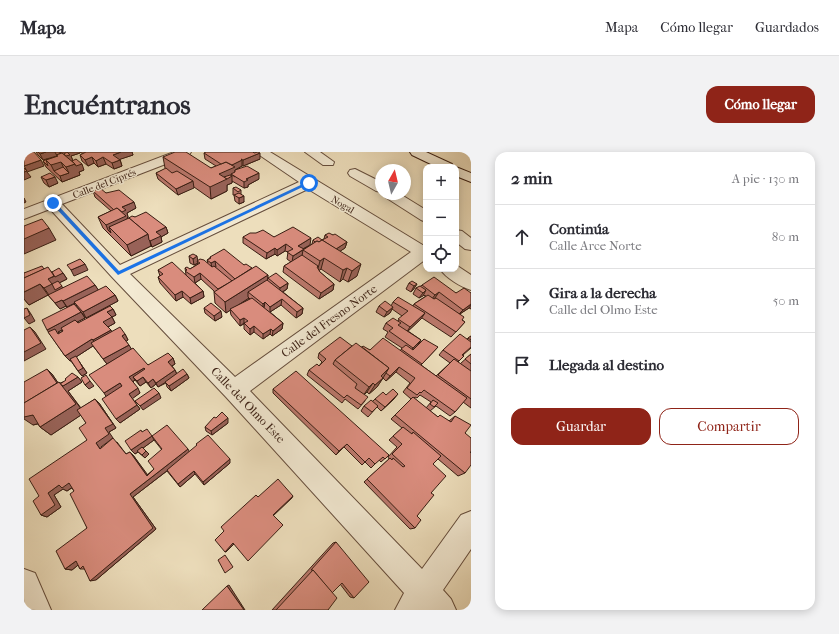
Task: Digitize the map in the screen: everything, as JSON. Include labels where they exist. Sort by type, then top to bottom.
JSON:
[{"type":"street","name":"Calle del Ciprés","points":[[24,214],[185,152]]},
{"type":"street","name":"Nogal","points":[[261,152],[423,252]]},
{"type":"street","points":[[311,152],[328,162]]},
{"type":"street","points":[[416,152],[442,164]]},
{"type":"street","points":[[355,172],[375,184]]},
{"type":"street","points":[[459,172],[471,178]]},
{"type":"street","points":[[118,273],[309,183]]},
{"type":"street","points":[[400,200],[423,214]]},
{"type":"street","name":"Calle del Olmo Este","points":[[53,203],[118,273],[234,390],[425,604]]},
{"type":"street","points":[[458,236],[471,245]]},
{"type":"street","name":"Calle del Fresno Norte","points":[[234,390],[423,254]]},
{"type":"street","points":[[453,272],[471,284]]},
{"type":"street","points":[[425,604],[471,525]]},
{"type":"street","points":[[24,584],[35,610]]},
{"type":"building","points":[[24,152],[34,152],[41,160],[24,166]]},
{"type":"building","points":[[67,152],[70,155],[66,156],[64,154]]},
{"type":"building","points":[[86,152],[121,152],[113,155],[120,160],[112,163],[103,157],[96,161],[92,157],[85,160],[80,155]]},
{"type":"building","points":[[175,152],[186,152],[211,168],[226,162],[235,167],[219,174],[227,179],[210,187],[163,157]]},
{"type":"building","points":[[62,153],[75,164],[66,167],[61,162],[51,165],[46,160],[58,156],[56,155]]},
{"type":"building","points":[[204,153],[260,153],[243,160],[241,159],[242,160],[232,165],[226,162],[221,164]]},
{"type":"building","points":[[47,159],[46,160],[48,166],[43,161]]},
{"type":"building","points":[[76,159],[82,164],[76,166],[72,161]]},
{"type":"building","points":[[247,166],[259,173],[246,179],[248,180],[244,182],[231,174],[235,172],[235,170]]},
{"type":"building","points":[[63,167],[69,173],[60,176],[54,171]]},
{"type":"building","points":[[166,168],[172,173],[177,171],[193,181],[176,189],[156,173]]},
{"type":"building","points":[[50,173],[55,177],[46,180],[41,177]]},
{"type":"building","points":[[230,175],[232,176],[227,179],[224,177]]},
{"type":"building","points":[[236,187],[241,190],[238,192],[233,188]]},
{"type":"building","points":[[100,188],[106,193],[119,190],[134,202],[122,207],[126,210],[122,212],[117,208],[114,210],[93,191]]},
{"type":"building","points":[[239,193],[244,196],[239,198],[234,195]]},
{"type":"building","points":[[117,208],[126,216],[106,225],[98,217]]},
{"type":"building","points":[[146,212],[166,227],[156,232],[161,236],[150,241],[148,234],[129,218],[127,219],[132,216],[135,217]]},
{"type":"building","points":[[129,218],[148,234],[127,245],[109,227]]},
{"type":"building","points":[[42,219],[49,228],[24,239],[24,226]]},
{"type":"building","points":[[293,227],[311,238],[298,246],[304,249],[293,256],[287,252],[293,249],[286,244],[277,250],[275,248],[267,253],[243,237],[250,233],[256,233],[263,230],[274,237]]},
{"type":"building","points":[[329,233],[333,235],[335,234],[347,242],[336,249],[322,240],[328,237],[325,235]]},
{"type":"building","points":[[318,237],[322,240],[315,242],[313,240]]},
{"type":"building","points":[[322,240],[361,264],[352,271],[347,268],[343,270],[324,258],[320,261],[303,250],[317,241],[319,242]]},
{"type":"building","points":[[224,249],[244,265],[246,264],[252,268],[235,279],[215,261],[211,263],[207,260]]},
{"type":"building","points":[[193,254],[197,256],[193,259],[189,256]]},
{"type":"building","points":[[302,255],[318,266],[317,267],[320,272],[334,284],[321,293],[284,266]]},
{"type":"building","points":[[80,259],[85,264],[71,270],[67,265]]},
{"type":"building","points":[[200,259],[204,260],[212,267],[214,266],[232,281],[218,289],[200,273],[194,277],[185,271],[187,270],[185,268],[187,267],[190,269],[200,263],[197,261]]},
{"type":"building","points":[[172,262],[203,291],[190,298],[182,291],[175,295],[158,277],[163,274],[158,270]]},
{"type":"building","points":[[42,266],[44,269],[24,278],[24,273]]},
{"type":"building","points":[[256,266],[268,275],[225,302],[214,292]]},
{"type":"building","points":[[48,267],[54,276],[48,279],[52,284],[44,288],[40,284],[24,292],[24,278]]},
{"type":"building","points":[[59,268],[63,273],[55,277],[52,272]]},
{"type":"building","points":[[276,273],[288,283],[280,288],[268,278]]},
{"type":"building","points":[[87,276],[95,285],[63,301],[62,300],[55,303],[48,295]]},
{"type":"building","points":[[434,277],[456,293],[464,288],[471,293],[471,304],[463,310],[439,292],[435,295],[422,285]]},
{"type":"building","points":[[267,280],[303,308],[297,312],[282,299],[270,307],[265,302],[263,304],[248,292]]},
{"type":"building","points":[[58,281],[62,286],[55,290],[52,284]]},
{"type":"building","points":[[412,281],[417,284],[414,286],[409,283]]},
{"type":"building","points":[[106,286],[115,295],[83,312],[74,302]]},
{"type":"building","points":[[420,286],[426,290],[423,293],[416,288]]},
{"type":"building","points":[[428,295],[434,299],[436,298],[464,317],[462,320],[465,322],[456,332],[414,304]]},
{"type":"building","points":[[398,297],[425,313],[410,327],[398,319],[408,311],[393,302]]},
{"type":"building","points":[[252,298],[283,323],[273,331],[271,329],[263,334],[254,326],[250,329],[244,323],[248,321],[244,318],[240,320],[230,309]]},
{"type":"building","points":[[385,301],[393,307],[387,312],[379,306]]},
{"type":"building","points":[[211,303],[221,311],[214,316],[204,308]]},
{"type":"building","points":[[74,304],[81,312],[47,330],[42,320]]},
{"type":"building","points":[[110,306],[113,309],[107,312],[112,317],[103,322],[111,330],[93,340],[92,339],[65,356],[48,332],[55,329],[58,334],[63,331],[61,328],[75,320],[78,323]]},
{"type":"building","points":[[27,308],[30,315],[24,318],[24,309]]},
{"type":"building","points":[[393,318],[401,323],[398,325],[421,340],[413,348],[389,331],[393,328],[386,323]]},
{"type":"building","points":[[30,327],[41,343],[24,352],[24,330]]},
{"type":"building","points":[[120,327],[125,334],[122,336],[129,345],[103,359],[91,343]]},
{"type":"building","points":[[460,334],[471,342],[471,347],[462,355],[464,356],[459,361],[443,350]]},
{"type":"building","points":[[340,337],[352,346],[335,360],[333,364],[357,384],[355,388],[368,397],[361,405],[347,395],[344,398],[309,370],[317,364],[319,366],[326,359],[319,353]]},
{"type":"building","points":[[383,338],[467,398],[455,412],[424,390],[417,395],[407,388],[415,378],[399,367],[390,376],[386,373],[389,368],[362,347],[363,346],[370,350]]},
{"type":"building","points":[[424,339],[438,347],[422,364],[401,349],[406,345],[413,350]]},
{"type":"building","points":[[356,343],[389,368],[381,376],[383,378],[375,385],[373,383],[369,387],[335,360]]},
{"type":"building","points":[[133,348],[148,365],[168,353],[173,358],[168,362],[175,370],[156,383],[153,379],[148,383],[143,377],[137,381],[133,377],[145,369],[144,368],[129,377],[138,388],[129,394],[137,405],[116,419],[102,399],[122,386],[120,383],[104,393],[89,375]]},
{"type":"building","points":[[471,354],[471,364],[465,359]]},
{"type":"building","points":[[76,356],[83,368],[78,371],[70,359]]},
{"type":"building","points":[[454,359],[471,371],[471,399],[438,375]]},
{"type":"building","points":[[47,369],[57,383],[24,403],[24,382]]},
{"type":"building","points":[[183,369],[187,374],[169,386],[165,382]]},
{"type":"building","points":[[296,371],[389,455],[385,459],[383,457],[375,464],[369,458],[365,462],[347,444],[339,451],[273,389]]},
{"type":"building","points":[[72,373],[78,377],[63,386],[60,384],[66,380],[65,379]]},
{"type":"building","points":[[86,375],[90,381],[85,385],[81,378]]},
{"type":"building","points":[[59,382],[76,404],[40,427],[33,415],[24,417],[24,403]]},
{"type":"building","points":[[154,388],[159,393],[140,406],[135,401]]},
{"type":"building","points":[[393,389],[398,394],[385,407],[375,399],[383,392],[386,395]]},
{"type":"building","points":[[413,397],[438,417],[440,415],[451,422],[455,416],[471,425],[465,433],[471,438],[471,465],[465,473],[395,415]]},
{"type":"building","points":[[95,399],[113,424],[105,428],[109,434],[96,443],[100,449],[113,438],[126,454],[130,452],[147,476],[154,469],[148,461],[162,449],[152,436],[167,425],[188,449],[130,494],[153,528],[90,581],[83,566],[80,569],[76,561],[65,569],[56,551],[87,528],[70,494],[74,491],[69,483],[62,488],[59,485],[48,493],[55,505],[41,515],[33,501],[39,496],[29,479],[87,440],[79,428],[86,423],[77,410]]},
{"type":"building","points":[[371,400],[378,406],[372,412],[364,406]]},
{"type":"building","points":[[433,400],[438,403],[434,407],[430,404]]},
{"type":"building","points":[[222,412],[228,418],[211,431],[205,427],[214,417],[216,418]]},
{"type":"building","points":[[403,427],[412,434],[413,432],[441,456],[433,464],[446,476],[431,493],[434,495],[417,516],[421,520],[415,528],[367,479],[390,458],[392,460],[393,458],[403,467],[405,466],[392,454],[402,444],[393,436]]},
{"type":"building","points":[[147,429],[152,436],[131,450],[125,441],[141,430],[142,432]]},
{"type":"building","points":[[208,435],[230,459],[203,482],[194,471],[178,484],[167,470]]},
{"type":"building","points":[[142,447],[146,451],[142,455],[137,451]]},
{"type":"building","points":[[278,479],[293,496],[273,515],[283,525],[248,561],[233,543],[225,552],[215,540],[224,531],[221,527],[256,495],[258,497]]},
{"type":"building","points":[[336,542],[369,582],[354,598],[342,583],[332,593],[313,570],[311,570]]},
{"type":"building","points":[[225,555],[233,567],[225,573],[218,560]]},
{"type":"building","points":[[313,570],[337,598],[328,610],[276,610]]},
{"type":"building","points":[[227,586],[244,610],[202,610]]},
{"type":"route","points":[[53,203],[118,273],[309,183]]}]
